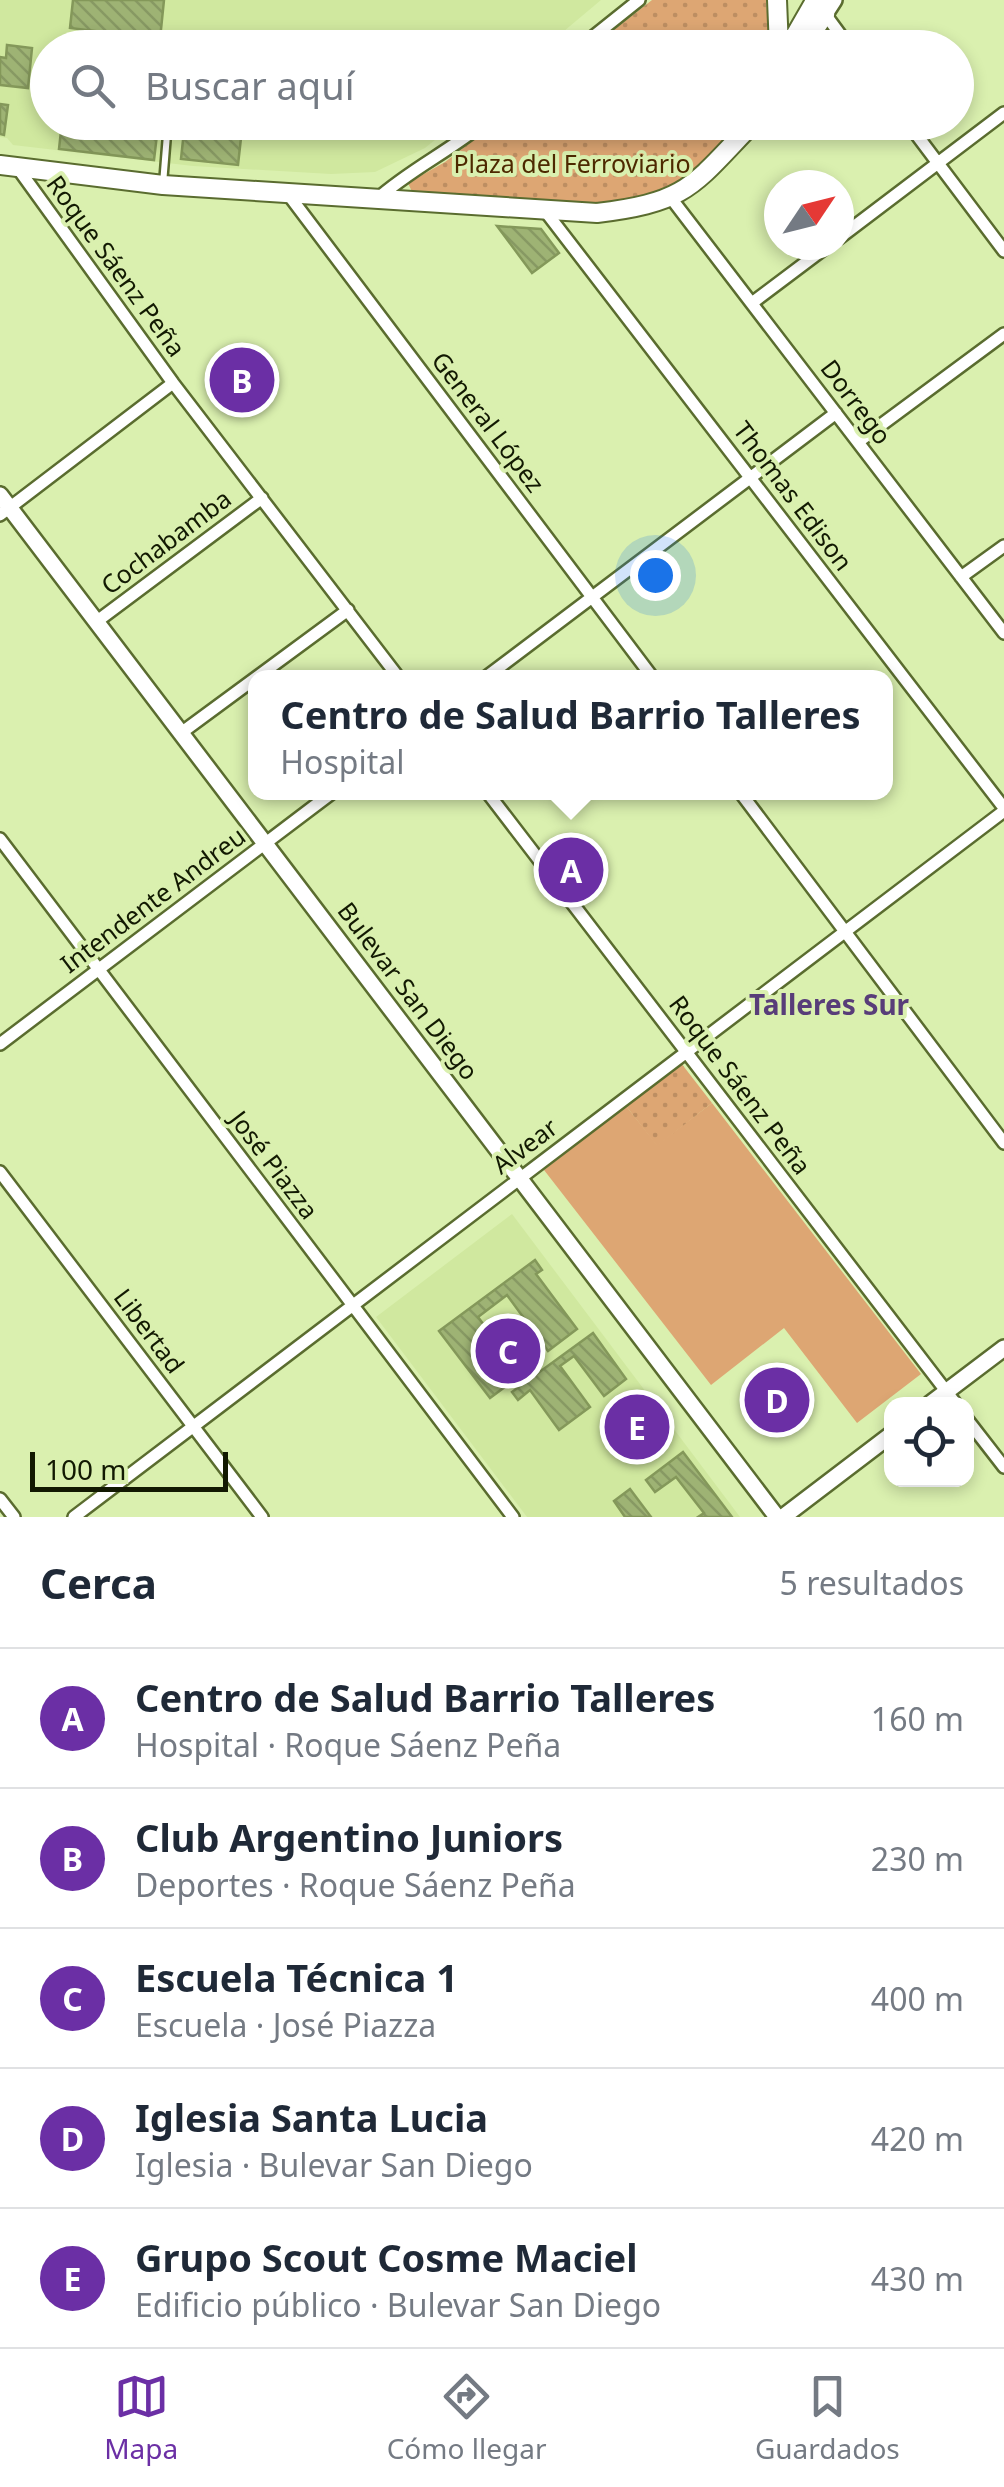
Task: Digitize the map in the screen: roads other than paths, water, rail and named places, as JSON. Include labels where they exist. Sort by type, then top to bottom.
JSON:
[{"type":"main road","points":[[777,0],[778,30]]},
{"type":"main road","points":[[801,30],[821,3]]},
{"type":"main road","points":[[810,30],[821,3]]},
{"type":"main road","points":[[8,166],[163,185],[597,213],[672,198],[696,184],[737,140]]},
{"type":"street","points":[[602,30],[639,0]]},
{"type":"street","points":[[821,3],[838,30]]},
{"type":"street","points":[[974,136],[1004,114]]},
{"type":"street","points":[[376,200],[406,174],[461,140]]},
{"type":"street","points":[[921,140],[1004,251]]},
{"type":"street","points":[[854,227],[969,140]]},
{"type":"street","name":"Roque Sáenz Peña","points":[[8,166],[394,670]]},
{"type":"street","name":"General López","points":[[288,194],[647,670]]},
{"type":"street","name":"Dorrego","points":[[672,198],[1004,633]]},
{"type":"street","name":"Thomas Edison","points":[[546,212],[1004,810]]},
{"type":"street","points":[[752,303],[809,260]]},
{"type":"street","points":[[858,442],[1004,334]]},
{"type":"street","points":[[3,506],[174,383]]},
{"type":"street","points":[[496,670],[836,413]]},
{"type":"street","name":"Cochabamba","points":[[96,622],[262,498]]},
{"type":"street","name":"Bulevar San Diego","points":[[3,506],[96,622],[780,1517]]},
{"type":"street","points":[[962,577],[1004,546]]},
{"type":"street","points":[[266,670],[348,610]]},
{"type":"street","points":[[180,733],[248,683]]},
{"type":"street","name":"Intendente Andreu","points":[[0,1044],[323,800]]},
{"type":"street","name":"Roque Sáenz Peña","points":[[494,800],[950,1397]]},
{"type":"street","points":[[746,800],[1004,1143]]},
{"type":"street","name":"Alvear","points":[[74,1517],[1004,810]]},
{"type":"street","name":"José Piazza","points":[[0,839],[512,1517]]},
{"type":"street","name":"Libertad","points":[[0,1172],[262,1517]]},
{"type":"street","points":[[952,1397],[1004,1348]]},
{"type":"street","points":[[974,1428],[1004,1467]]},
{"type":"street","points":[[780,1517],[884,1440]]},
{"type":"street","points":[[0,1498],[14,1517]]},
{"type":"lane","points":[[163,185],[167,140]]},
{"type":"place","name":"Club Argentino Juniors","points":[[242,380]]},
{"type":"place","name":"Centro de Salud Barrio Talleres","points":[[571,870]]},
{"type":"place","name":"Escuela Técnica 1","points":[[508,1351]]},
{"type":"place","name":"Iglesia Santa Lucia","points":[[777,1400]]},
{"type":"place","name":"Grupo Scout Cosme Maciel","points":[[637,1427]]},
{"type":"district","name":"Talleres Sur","points":[[829,1005]]},
{"type":"park label","name":"Plaza del Ferroviario","points":[[572,164]]}]
